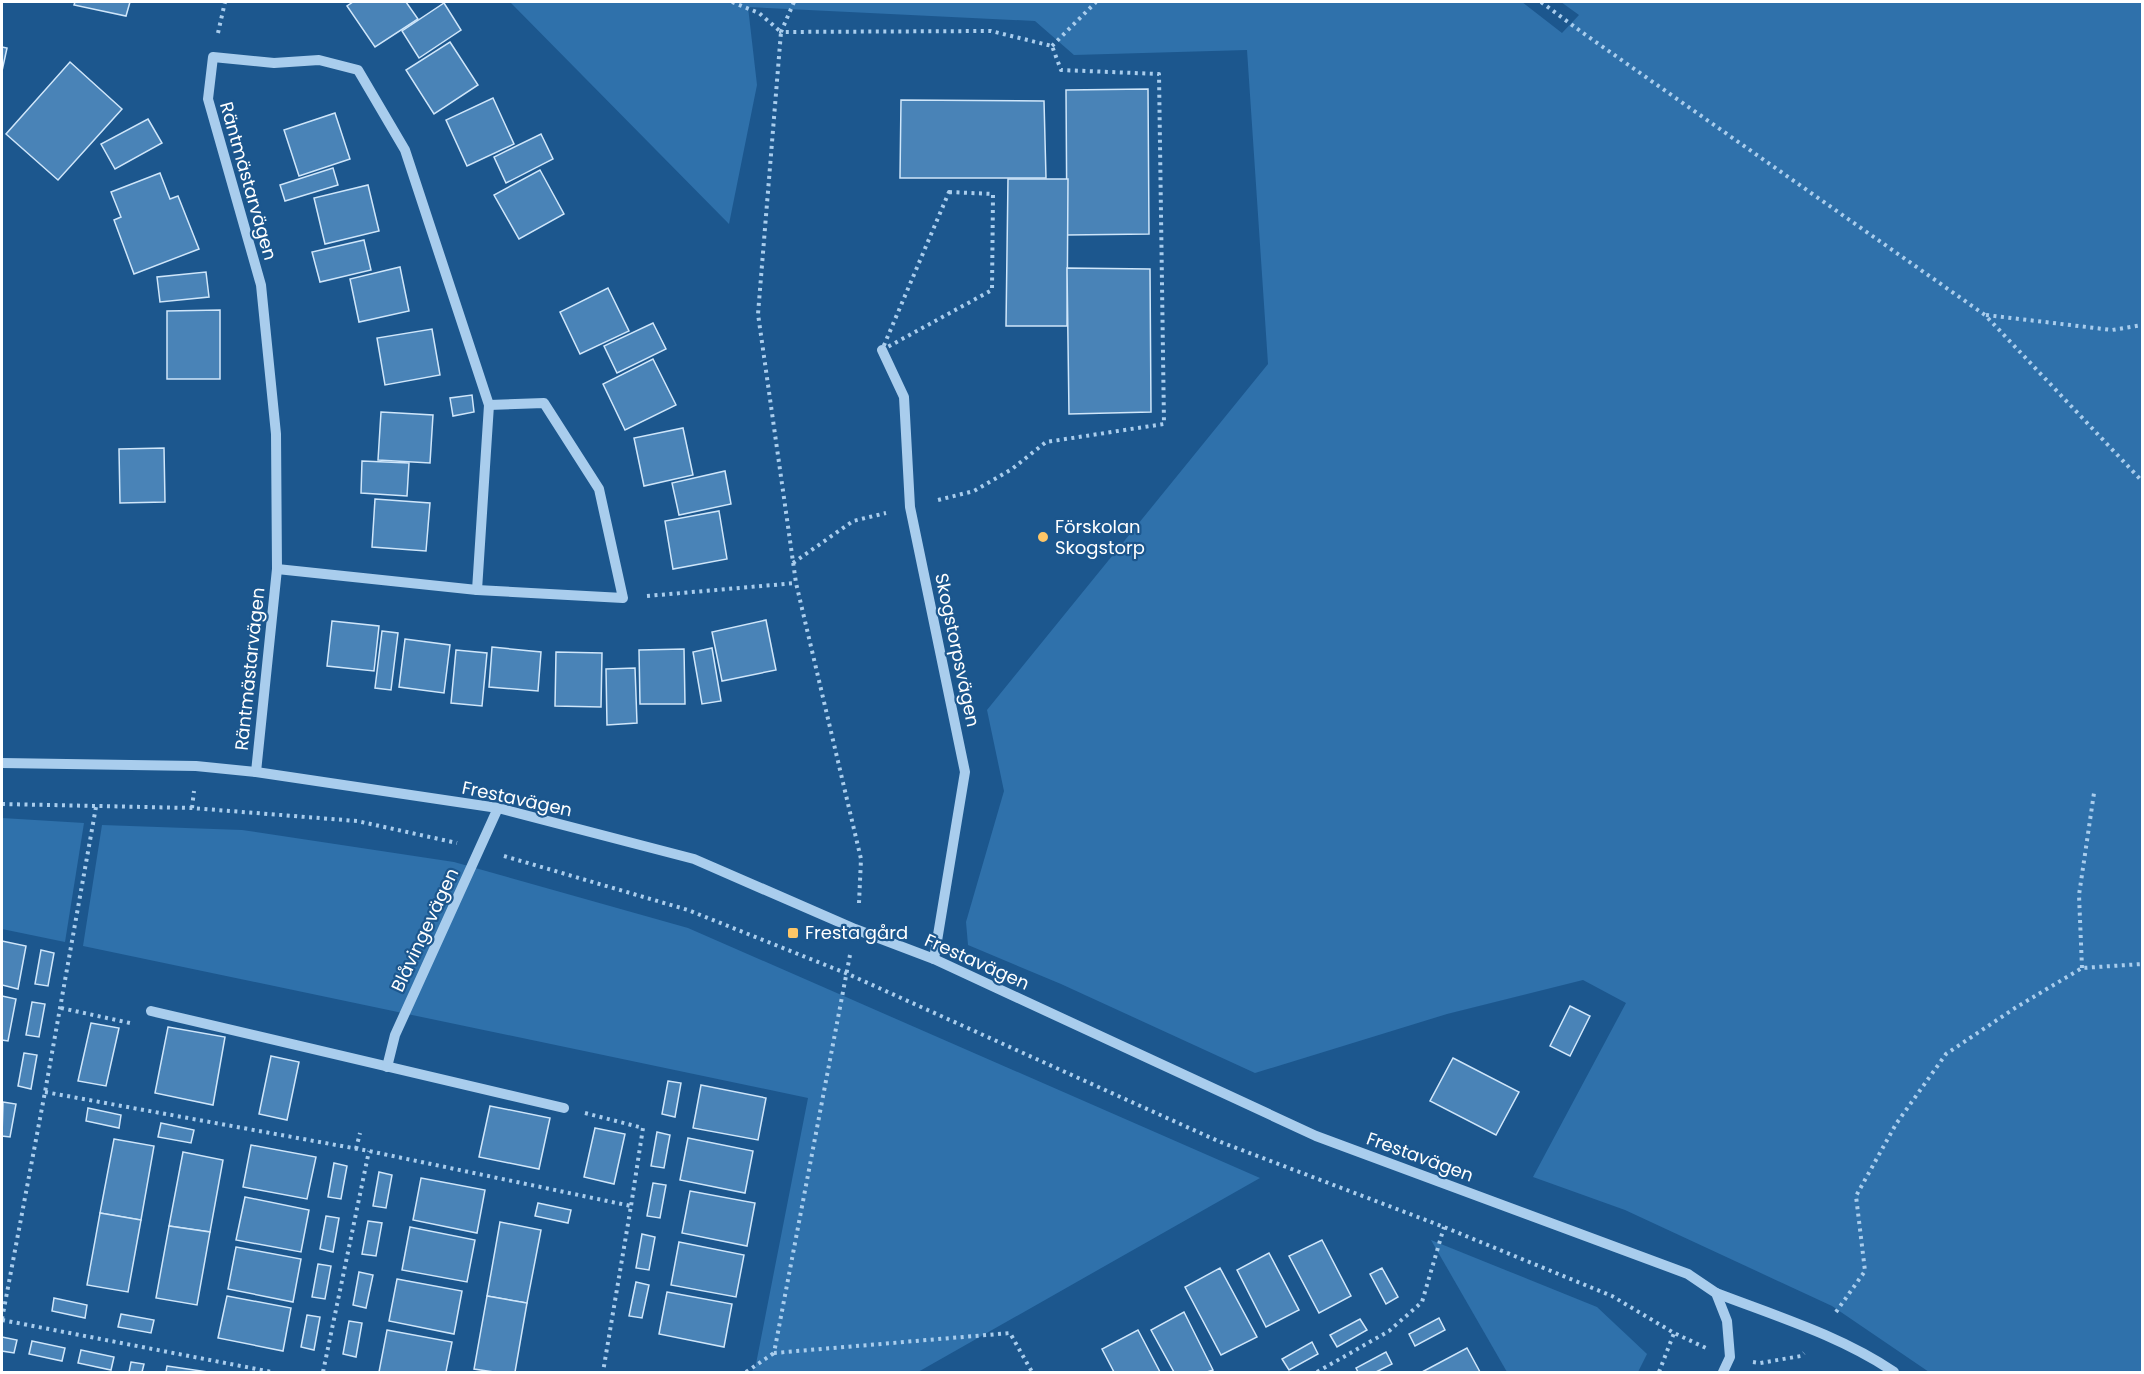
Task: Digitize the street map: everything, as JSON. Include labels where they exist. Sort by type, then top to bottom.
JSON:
[{"type":"street","name":"Räntmästarvägen","points":[[256,772],[277,569],[276,434],[261,285],[208,99],[213,57],[274,63],[319,60],[358,70],[405,150],[489,405],[477,590]]},
{"type":"street","name":"Skogstorpsvägen","points":[[882,350],[904,397],[910,507],[966,772],[934,959]]},
{"type":"street","points":[[489,405],[544,403],[599,489],[623,598]]},
{"type":"street","name":"Räntmästarvägen","points":[[277,569],[477,590],[623,598]]},
{"type":"street","name":"Frestavägen","points":[[2,763],[196,766],[256,772],[498,808],[694,859],[855,929],[934,959],[1316,1136],[1688,1274],[1716,1293],[1820,1334],[1873,1358],[1894,1372]]},
{"type":"street","name":"Blåvingevägen","points":[[387,1067],[395,1035],[498,808]]},
{"type":"street","points":[[151,1011],[564,1108]]},
{"type":"street","points":[[1716,1293],[1727,1321],[1730,1356],[1723,1372]]},
{"type":"path","points":[[732,2],[759,13],[781,32],[991,31],[1052,46]]},
{"type":"path","points":[[774,1353],[858,919],[861,859],[796,583],[758,314],[781,32],[794,2]]},
{"type":"path","points":[[1052,46],[1096,2]]},
{"type":"path","points":[[1541,2],[1985,315],[2142,481]]},
{"type":"path","points":[[793,563],[853,521],[974,491],[1012,469],[1046,442],[1164,424],[1159,74],[1061,70],[1052,46]]},
{"type":"path","points":[[949,192],[993,194],[992,290],[882,350],[949,192]]},
{"type":"path","points":[[1985,315],[2112,330],[2142,325]]},
{"type":"path","points":[[623,598],[796,583]]},
{"type":"path","points":[[2082,968],[2079,896],[2094,793]]},
{"type":"path","points":[[2,804],[192,808],[357,820],[481,849],[688,910],[848,974],[1218,1141],[1444,1227],[1612,1296],[1695,1344],[1760,1363],[1801,1356],[1820,1334],[1865,1271],[1856,1196],[1896,1124],[1946,1054],[2015,1008],[2082,968],[2142,964]]},
{"type":"path","points":[[96,807],[61,1008],[2,1320],[272,1372]]},
{"type":"path","points":[[61,1008],[132,1023],[151,1011]]},
{"type":"path","points":[[45,1092],[369,1151],[631,1206]]},
{"type":"path","points":[[564,1108],[643,1128],[603,1372]]},
{"type":"path","points":[[356,1149],[360,1133]]},
{"type":"path","points":[[323,1372],[369,1151]]},
{"type":"path","points":[[1317,1372],[1389,1331],[1422,1302],[1444,1227]]},
{"type":"path","points":[[746,1372],[774,1353],[1010,1333],[1032,1372]]},
{"type":"path","points":[[1659,1372],[1674,1333]]},
{"type":"shaded area","points":[[510,2],[1522,2],[1562,33],[1579,15],[1561,2],[2142,2],[2142,1372],[1929,1372],[1832,1306],[1625,1210],[1533,1177],[1626,1003],[1583,980],[1447,1014],[1255,1073],[1061,984],[968,945],[966,922],[1004,791],[987,710],[1268,364],[1247,50],[1074,55],[1035,21],[748,7],[757,85],[729,224]]},
{"type":"shaded area","points":[[2,818],[84,823],[65,942],[2,929]]},
{"type":"shaded area","points":[[102,825],[242,830],[454,862],[688,928],[1260,1178],[918,1372],[750,1372],[755,1369],[808,1098],[83,946]]},
{"type":"shaded area","points":[[1431,1240],[1597,1307],[1647,1354],[1638,1372],[1507,1372]]},
{"type":"building","points":[[75,2],[130,2],[126,16],[74,5]]},
{"type":"building","points":[[353,2],[406,2],[418,19],[375,47],[347,6]]},
{"type":"building","points":[[444,3],[461,30],[419,58],[402,31]]},
{"type":"building","points":[[450,42],[478,85],[434,114],[406,70]]},
{"type":"building","points":[[2,47],[7,48],[2,71]]},
{"type":"building","points":[[70,62],[122,109],[58,180],[6,134]]},
{"type":"building","points":[[1148,89],[1149,234],[1067,235],[1066,90]]},
{"type":"building","points":[[493,98],[514,144],[467,166],[446,120]]},
{"type":"building","points":[[901,100],[1044,101],[1046,178],[900,178]]},
{"type":"building","points":[[335,113],[350,159],[299,176],[284,130]]},
{"type":"building","points":[[148,119],[162,143],[115,169],[101,144]]},
{"type":"building","points":[[541,134],[553,159],[506,183],[494,157]]},
{"type":"building","points":[[333,168],[338,185],[285,201],[280,185]]},
{"type":"building","points":[[540,170],[564,214],[519,239],[494,195]]},
{"type":"building","points":[[160,173],[170,199],[178,196],[199,249],[134,274],[114,220],[121,217],[111,192]]},
{"type":"building","points":[[1008,179],[1068,179],[1067,326],[1006,326]]},
{"type":"building","points":[[368,185],[379,231],[325,244],[314,198]]},
{"type":"building","points":[[364,240],[371,270],[320,282],[312,252]]},
{"type":"building","points":[[400,267],[409,311],[359,322],[350,279]]},
{"type":"building","points":[[1067,268],[1150,269],[1151,412],[1069,414]]},
{"type":"building","points":[[206,272],[209,297],[160,302],[157,277]]},
{"type":"building","points":[[608,288],[629,331],[580,354],[560,312]]},
{"type":"building","points":[[220,310],[220,379],[167,379],[167,311]]},
{"type":"building","points":[[653,323],[666,349],[617,373],[604,346]]},
{"type":"building","points":[[432,329],[440,375],[385,385],[377,338]]},
{"type":"building","points":[[653,359],[676,405],[625,430],[603,384]]},
{"type":"building","points":[[472,395],[474,412],[453,416],[450,398]]},
{"type":"building","points":[[381,412],[433,415],[430,463],[378,460]]},
{"type":"building","points":[[683,428],[693,475],[644,486],[634,438]]},
{"type":"building","points":[[164,448],[165,502],[120,503],[119,449]]},
{"type":"building","points":[[362,461],[409,463],[407,496],[361,493]]},
{"type":"building","points":[[725,471],[731,504],[679,515],[672,483]]},
{"type":"building","points":[[375,499],[430,503],[426,551],[372,547]]},
{"type":"building","points":[[719,511],[727,559],[673,569],[665,521]]},
{"type":"building","points":[[766,620],[776,670],[722,681],[712,632]]},
{"type":"building","points":[[332,621],[379,626],[374,671],[327,666]]},
{"type":"building","points":[[382,631],[398,633],[391,690],[375,688]]},
{"type":"building","points":[[405,639],[450,645],[444,693],[399,687]]},
{"type":"building","points":[[492,647],[541,652],[538,691],[489,687]]},
{"type":"building","points":[[712,648],[721,701],[702,704],[693,652]]},
{"type":"building","points":[[684,649],[685,704],[640,704],[639,650]]},
{"type":"building","points":[[456,650],[487,653],[482,706],[451,703]]},
{"type":"building","points":[[556,652],[602,653],[601,707],[555,706]]},
{"type":"building","points":[[635,668],[637,723],[607,725],[606,669]]},
{"type":"building","points":[[2,941],[26,946],[18,989],[2,985]]},
{"type":"building","points":[[41,950],[54,953],[48,986],[35,984]]},
{"type":"building","points":[[2,996],[16,999],[8,1041],[2,1040]]},
{"type":"building","points":[[32,1002],[45,1004],[39,1037],[26,1035]]},
{"type":"building","points":[[1570,1006],[1590,1016],[1570,1056],[1550,1046]]},
{"type":"building","points":[[91,1023],[119,1028],[106,1086],[78,1081]]},
{"type":"building","points":[[168,1027],[225,1037],[213,1105],[155,1093]]},
{"type":"building","points":[[24,1053],[37,1055],[31,1089],[18,1086]]},
{"type":"building","points":[[271,1056],[299,1062],[287,1120],[259,1114]]},
{"type":"building","points":[[1453,1058],[1519,1092],[1496,1135],[1430,1101]]},
{"type":"building","points":[[668,1081],[681,1083],[675,1117],[662,1114]]},
{"type":"building","points":[[701,1085],[766,1098],[758,1140],[693,1128]]},
{"type":"building","points":[[3,1102],[16,1104],[10,1137],[2,1136]]},
{"type":"building","points":[[490,1106],[550,1118],[539,1169],[479,1157]]},
{"type":"building","points":[[88,1108],[121,1115],[119,1128],[86,1121]]},
{"type":"building","points":[[161,1123],[194,1130],[191,1143],[158,1137]]},
{"type":"building","points":[[595,1128],[625,1134],[614,1184],[584,1177]]},
{"type":"building","points":[[657,1132],[670,1135],[664,1168],[651,1166]]},
{"type":"building","points":[[688,1138],[753,1151],[745,1193],[680,1180]]},
{"type":"building","points":[[114,1139],[154,1146],[141,1220],[100,1213]]},
{"type":"building","points":[[251,1145],[316,1157],[307,1199],[243,1187]]},
{"type":"building","points":[[183,1152],[223,1160],[210,1232],[169,1226]]},
{"type":"building","points":[[334,1163],[347,1166],[341,1199],[328,1197]]},
{"type":"building","points":[[379,1172],[392,1175],[386,1208],[373,1206]]},
{"type":"building","points":[[421,1178],[485,1190],[477,1233],[413,1220]]},
{"type":"building","points":[[653,1183],[666,1185],[660,1218],[647,1216]]},
{"type":"building","points":[[690,1191],[755,1203],[747,1246],[682,1233]]},
{"type":"building","points":[[245,1197],[309,1210],[301,1252],[236,1240]]},
{"type":"building","points":[[538,1203],[571,1210],[568,1223],[535,1216]]},
{"type":"building","points":[[100,1213],[141,1220],[128,1292],[87,1285]]},
{"type":"building","points":[[326,1216],[339,1218],[333,1252],[320,1249]]},
{"type":"building","points":[[368,1221],[382,1223],[376,1256],[362,1254]]},
{"type":"building","points":[[500,1222],[541,1230],[527,1303],[487,1296]]},
{"type":"building","points":[[169,1226],[210,1232],[197,1305],[156,1298]]},
{"type":"building","points":[[410,1227],[475,1240],[467,1282],[402,1270]]},
{"type":"building","points":[[642,1234],[655,1237],[649,1270],[636,1268]]},
{"type":"building","points":[[1322,1240],[1351,1296],[1319,1313],[1289,1256]]},
{"type":"building","points":[[679,1242],[744,1255],[736,1297],[671,1285]]},
{"type":"building","points":[[236,1247],[301,1259],[293,1302],[228,1289]]},
{"type":"building","points":[[1269,1253],[1299,1310],[1266,1327],[1237,1270]]},
{"type":"building","points":[[318,1264],[331,1266],[325,1299],[312,1297]]},
{"type":"building","points":[[1220,1268],[1257,1337],[1221,1355],[1185,1287]]},
{"type":"building","points":[[1382,1268],[1398,1297],[1386,1304],[1370,1274]]},
{"type":"building","points":[[359,1272],[373,1275],[366,1308],[353,1305]]},
{"type":"building","points":[[397,1279],[462,1291],[454,1334],[389,1321]]},
{"type":"building","points":[[636,1282],[649,1285],[642,1318],[629,1316]]},
{"type":"building","points":[[667,1292],[732,1304],[724,1347],[659,1334]]},
{"type":"building","points":[[227,1296],[291,1308],[283,1351],[218,1338]]},
{"type":"building","points":[[487,1296],[527,1303],[515,1372],[474,1369]]},
{"type":"building","points":[[54,1298],[87,1305],[85,1318],[52,1311]]},
{"type":"building","points":[[1184,1312],[1213,1370],[1174,1372],[1151,1330]]},
{"type":"building","points":[[121,1314],[154,1320],[151,1333],[118,1327]]},
{"type":"building","points":[[307,1315],[320,1317],[314,1350],[301,1347]]},
{"type":"building","points":[[1439,1318],[1445,1330],[1415,1346],[1409,1334]]},
{"type":"building","points":[[1360,1319],[1367,1330],[1337,1347],[1330,1335]]},
{"type":"building","points":[[349,1321],[362,1323],[356,1357],[343,1354]]},
{"type":"building","points":[[387,1330],[452,1342],[446,1372],[379,1372]]},
{"type":"building","points":[[1138,1330],[1160,1372],[1114,1372],[1102,1349]]},
{"type":"building","points":[[2,1337],[17,1340],[14,1353],[2,1351]]},
{"type":"building","points":[[32,1341],[65,1348],[62,1361],[29,1354]]},
{"type":"building","points":[[1312,1342],[1318,1354],[1289,1370],[1282,1359]]},
{"type":"building","points":[[1467,1348],[1480,1372],[1422,1372]]},
{"type":"building","points":[[81,1350],[114,1357],[111,1370],[78,1363]]},
{"type":"building","points":[[1386,1352],[1392,1364],[1376,1372],[1358,1372],[1356,1368]]},
{"type":"building","points":[[131,1362],[144,1364],[142,1372],[129,1372]]},
{"type":"building","points":[[167,1366],[208,1372],[166,1372]]},
{"type":"place","name":"Förskolan Skogstorp","points":[[1043,537]]},
{"type":"place","name":"Fresta gård","points":[[793,933]]}]
